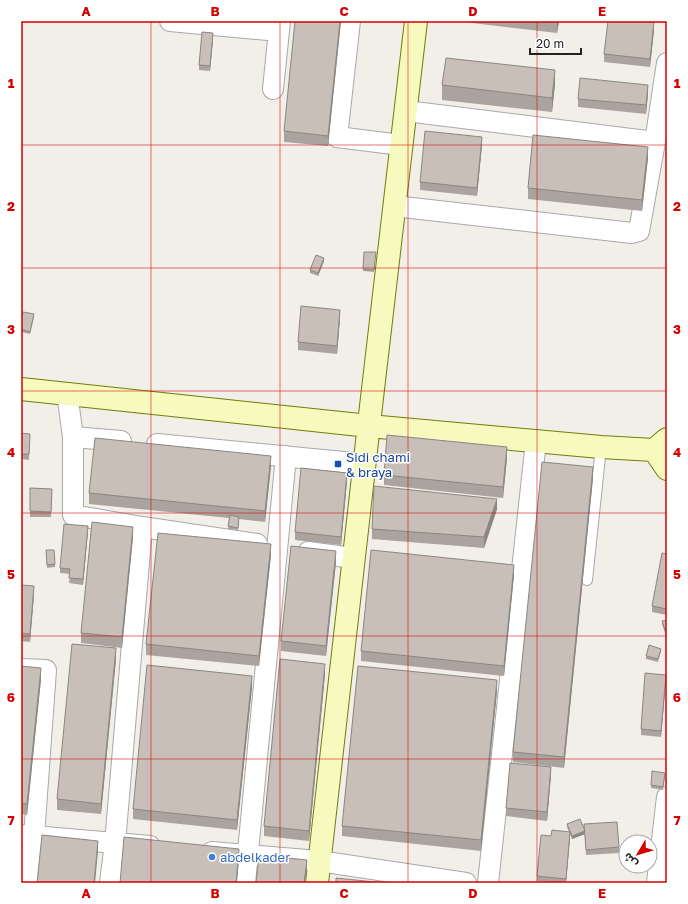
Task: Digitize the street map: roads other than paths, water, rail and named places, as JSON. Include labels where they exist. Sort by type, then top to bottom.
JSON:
[{"type":"street","points":[[170,21],[279,26],[273,89]]},
{"type":"street","points":[[350,21],[338,137],[401,145]]},
{"type":"street","points":[[317,883],[359,555],[364,464],[416,21]]},
{"type":"street","points":[[394,206],[632,233],[639,231],[667,63]]},
{"type":"street","points":[[406,111],[655,142]]},
{"type":"street","points":[[21,388],[369,426],[601,448],[661,444],[667,469]]},
{"type":"street","points":[[67,393],[73,437],[73,515],[277,547],[359,555]]},
{"type":"street","points":[[73,437],[364,464]]},
{"type":"street","points":[[488,883],[515,568],[536,441]]},
{"type":"street","points":[[245,883],[286,456]]},
{"type":"street","points":[[110,883],[115,843],[142,527]]},
{"type":"street","points":[[21,669],[46,670],[27,835],[28,883]]},
{"type":"street","points":[[657,883],[667,797]]},
{"type":"street","points":[[27,835],[170,848]]},
{"type":"street","points":[[193,850],[319,861],[466,883]]},
{"type":"lane","points":[[587,580],[601,448]]},
{"type":"place","name":"Sidi chami & braya","points":[[338,464]]},
{"type":"place","name":"abdelkader","points":[[212,857]]}]
